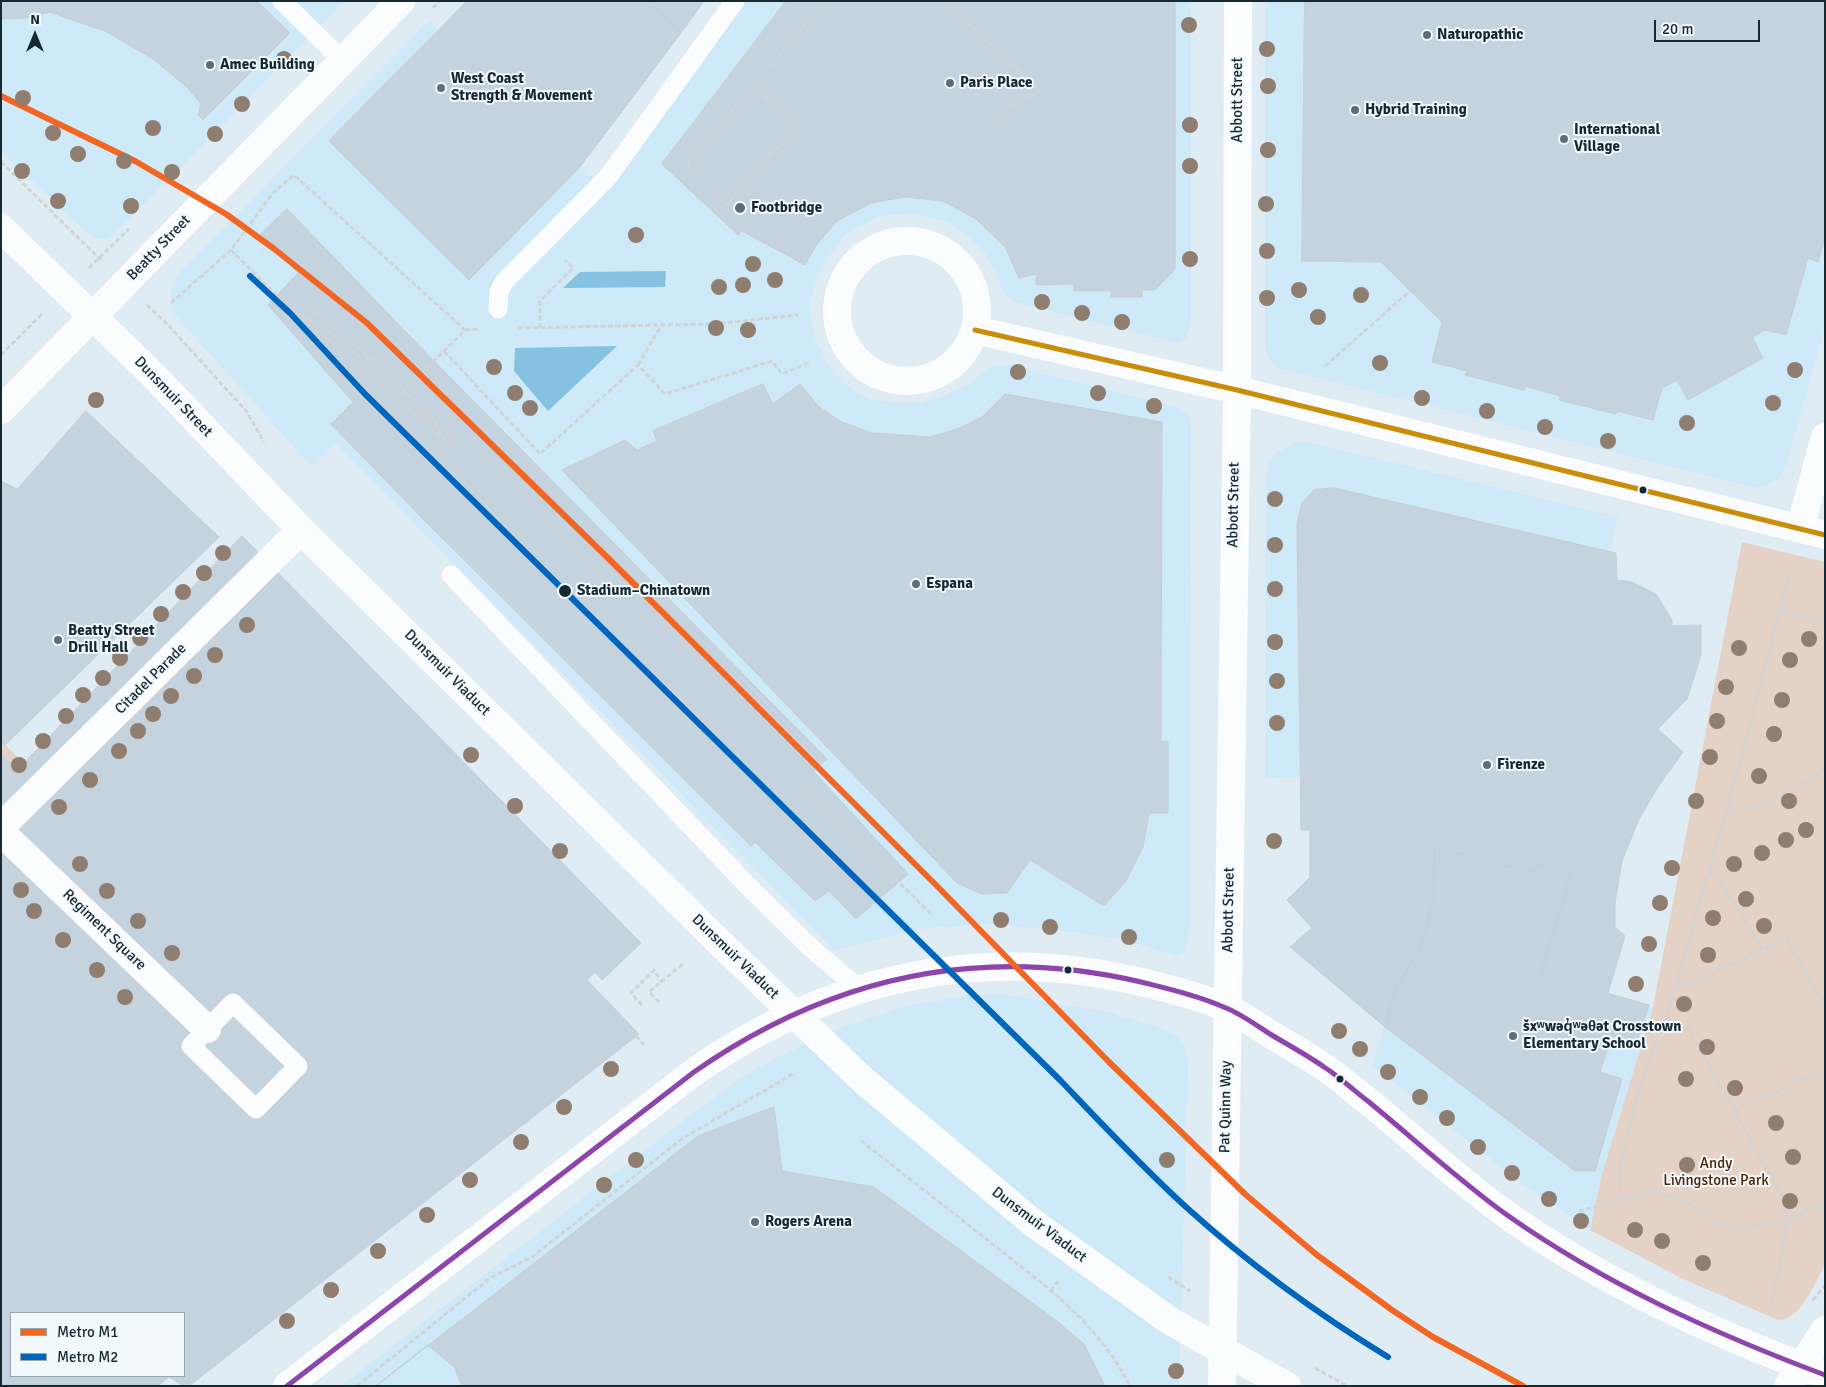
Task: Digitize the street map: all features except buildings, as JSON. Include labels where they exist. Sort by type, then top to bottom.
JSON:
[{"type":"street","name":"Beatty Street","points":[[1,410],[402,1]]},
{"type":"street","name":"Abbott Street","points":[[1227,1008],[1237,390],[1238,1]]},
{"type":"street","name":"Dunsmuir Street","points":[[1,228],[152,374],[274,503],[343,570]]},
{"type":"street","points":[[911,240],[929,244],[946,251],[960,263],[970,278],[977,303],[975,330],[969,346],[958,360],[929,378],[912,381],[894,380],[878,375],[863,366],[850,354],[842,338],[837,322],[837,304],[840,287],[849,270],[861,257],[876,247],[893,241],[911,240]]},
{"type":"street","points":[[975,330],[1237,390],[1812,532],[1825,437]]},
{"type":"street","name":"Citadel Parade","points":[[1,827],[301,530]]},
{"type":"street","name":"Dunsmuir Viaduct","points":[[343,570],[720,943],[863,1080],[1039,1228],[1170,1321],[1287,1386]]},
{"type":"street","name":"Regiment Square","points":[[1,832],[207,1029]]},
{"type":"street","points":[[287,1386],[724,1051],[748,1036],[807,1007],[859,989],[913,976],[959,969],[1043,967],[1117,977],[1175,990],[1227,1008],[1326,1068],[1506,1214],[1599,1274],[1805,1376],[1825,1330]]},
{"type":"street","name":"Pat Quinn Way","points":[[1222,1386],[1227,1008]]},
{"type":"lane","points":[[282,1],[343,61]]},
{"type":"lane","points":[[498,309],[500,292],[504,282],[608,177],[736,1]]},
{"type":"lane","points":[[450,575],[748,886],[810,947],[859,989]]},
{"type":"lane","points":[[233,1003],[298,1066],[256,1109],[191,1046],[207,1029],[233,1003]]},
{"type":"path","points":[[754,85],[798,134],[766,156],[727,205],[686,166],[754,85],[825,1]]},
{"type":"path","points":[[946,1],[1040,92],[1006,108],[996,137]]},
{"type":"path","points":[[1,162],[85,245]]},
{"type":"path","points":[[171,303],[231,250],[272,193],[294,175],[465,330]]},
{"type":"path","points":[[231,250],[276,295],[307,322],[397,398],[450,446],[451,436],[369,357],[317,311],[307,322]]},
{"type":"path","points":[[540,328],[540,301],[573,268],[562,257]]},
{"type":"path","points":[[1325,366],[1410,291]]},
{"type":"path","points":[[156,315],[170,327],[247,412],[269,450]]},
{"type":"path","points":[[515,328],[714,324],[798,315]]},
{"type":"path","points":[[1,355],[35,321]]},
{"type":"path","points":[[307,322],[316,321],[360,358],[360,367]]},
{"type":"path","points":[[444,351],[540,454],[638,366],[662,324]]},
{"type":"path","points":[[397,398],[465,330],[481,329]]},
{"type":"path","points":[[360,367],[369,357]]},
{"type":"path","points":[[638,366],[665,394],[772,361],[782,374],[810,362]]},
{"type":"path","points":[[1618,1201],[1621,1160],[1642,1078],[1667,1017],[1726,811],[1790,571]]},
{"type":"path","points":[[1780,611],[1825,623]]},
{"type":"path","points":[[1726,811],[1755,809],[1825,770]]},
{"type":"path","points":[[800,783],[933,916]]},
{"type":"path","points":[[1708,872],[1725,889],[1762,950]]},
{"type":"path","points":[[1675,989],[1786,938],[1825,1006]]},
{"type":"path","points":[[659,1002],[649,992],[682,964]]},
{"type":"path","points":[[642,1005],[631,993],[654,970],[662,982]]},
{"type":"path","points":[[1667,1017],[1689,1030],[1787,1205],[1788,1221],[1772,1304]]},
{"type":"path","points":[[636,1036],[644,1045]]},
{"type":"path","points":[[1734,1110],[1810,1076],[1825,1072]]},
{"type":"path","points":[[357,1386],[490,1278],[532,1256],[683,1138],[794,1074]]},
{"type":"path","points":[[860,1140],[1051,1291],[1088,1323],[1117,1360],[1130,1386]]},
{"type":"path","points":[[1579,1211],[1656,1191],[1693,1205],[1716,1224],[1738,1228],[1788,1221],[1825,1201]]},
{"type":"shaded area","points":[[1,1],[345,1],[111,237],[105,240],[95,238],[82,229],[1,151]]},
{"type":"shaded area","points":[[735,1],[1191,1],[1191,321],[1186,338],[1180,342],[1170,341],[1013,301],[1005,296],[993,266],[983,251],[966,234],[948,222],[911,213],[881,216],[855,228],[842,238],[819,271],[811,297],[810,311],[815,339],[830,368],[854,391],[873,400],[895,403],[921,403],[949,394],[970,384],[985,370],[994,366],[1005,365],[1178,407],[1188,414],[1191,424],[1189,937],[1185,953],[1176,956],[1126,940],[1074,932],[992,924],[926,928],[835,950],[335,443],[311,466],[175,315],[171,303],[171,291],[175,280],[183,269],[429,20],[600,185]]},
{"type":"shaded area","name":"International Village","points":[[1265,1],[1825,1],[1825,325],[1785,470],[1779,479],[1765,486],[1753,487],[1275,367],[1268,358],[1265,346]]},
{"type":"shaded area","points":[[1307,442],[1618,517],[1590,635],[1386,775],[1265,778],[1266,477],[1270,459],[1278,451],[1296,443]]},
{"type":"shaded area","name":"šxʷwəq̓ʷəθət Crosstown Elementary School","points":[[1541,974],[1653,1007],[1601,1178],[1590,1230],[1521,1183],[1372,1065],[1396,988]]},
{"type":"shaded area","points":[[1003,994],[1112,1013],[1166,1030],[1180,1038],[1185,1046],[1188,1065],[1179,1386],[341,1386],[667,1133],[738,1080],[771,1060],[843,1027],[907,1006],[968,996]]},
{"type":"green space","name":"Andy Livingstone Park","points":[[1742,542],[1825,562],[1825,1265],[1801,1307],[1794,1314],[1778,1320],[1683,1279],[1590,1230],[1601,1178],[1653,1007]]},
{"type":"green space","points":[[1,741],[28,767],[1,793]]},
{"type":"water","points":[[666,271],[665,287],[563,288],[580,272]]},
{"type":"water","points":[[617,346],[548,411],[514,371],[515,348]]},
{"type":"metro line","name":"M1","points":[[1,96],[135,161],[226,214],[273,248],[367,323],[609,559],[938,887],[1109,1062],[1246,1195],[1317,1255],[1392,1310],[1433,1337],[1523,1386]]},
{"type":"metro line","name":"M2","points":[[250,276],[290,313],[365,394],[1060,1080],[1170,1192],[1210,1228],[1284,1287],[1388,1357]]},
{"type":"transit line","points":[[975,330],[1237,390],[1825,535]]},
{"type":"transit line","points":[[287,1386],[694,1072],[746,1039],[798,1013],[852,992],[907,977],[964,969],[1022,967],[1081,971],[1141,982],[1195,996],[1232,1010],[1336,1075],[1472,1189],[1544,1240],[1621,1285],[1661,1305],[1742,1342],[1825,1375]]},
{"type":"place","name":"Naturopathic","points":[[1427,35]]},
{"type":"place","name":"Amec Building","points":[[210,65]]},
{"type":"place","name":"Paris Place","points":[[950,83]]},
{"type":"place","name":"West Coast Strength & Movement","points":[[441,88]]},
{"type":"place","name":"Hybrid Training","points":[[1355,110]]},
{"type":"place","name":"International Village","points":[[1564,139]]},
{"type":"place","name":"Footbridge","points":[[740,208]]},
{"type":"place","name":"Espana","points":[[916,584]]},
{"type":"place","name":"Stadium–Chinatown","points":[[565,591]]},
{"type":"place","name":"Beatty Street Drill Hall","points":[[58,640]]},
{"type":"place","name":"Firenze","points":[[1487,765]]},
{"type":"place","name":"šxʷwəq̓ʷəθət Crosstown Elementary School","points":[[1513,1036]]},
{"type":"place","name":"Rogers Arena","points":[[755,1222]]}]
